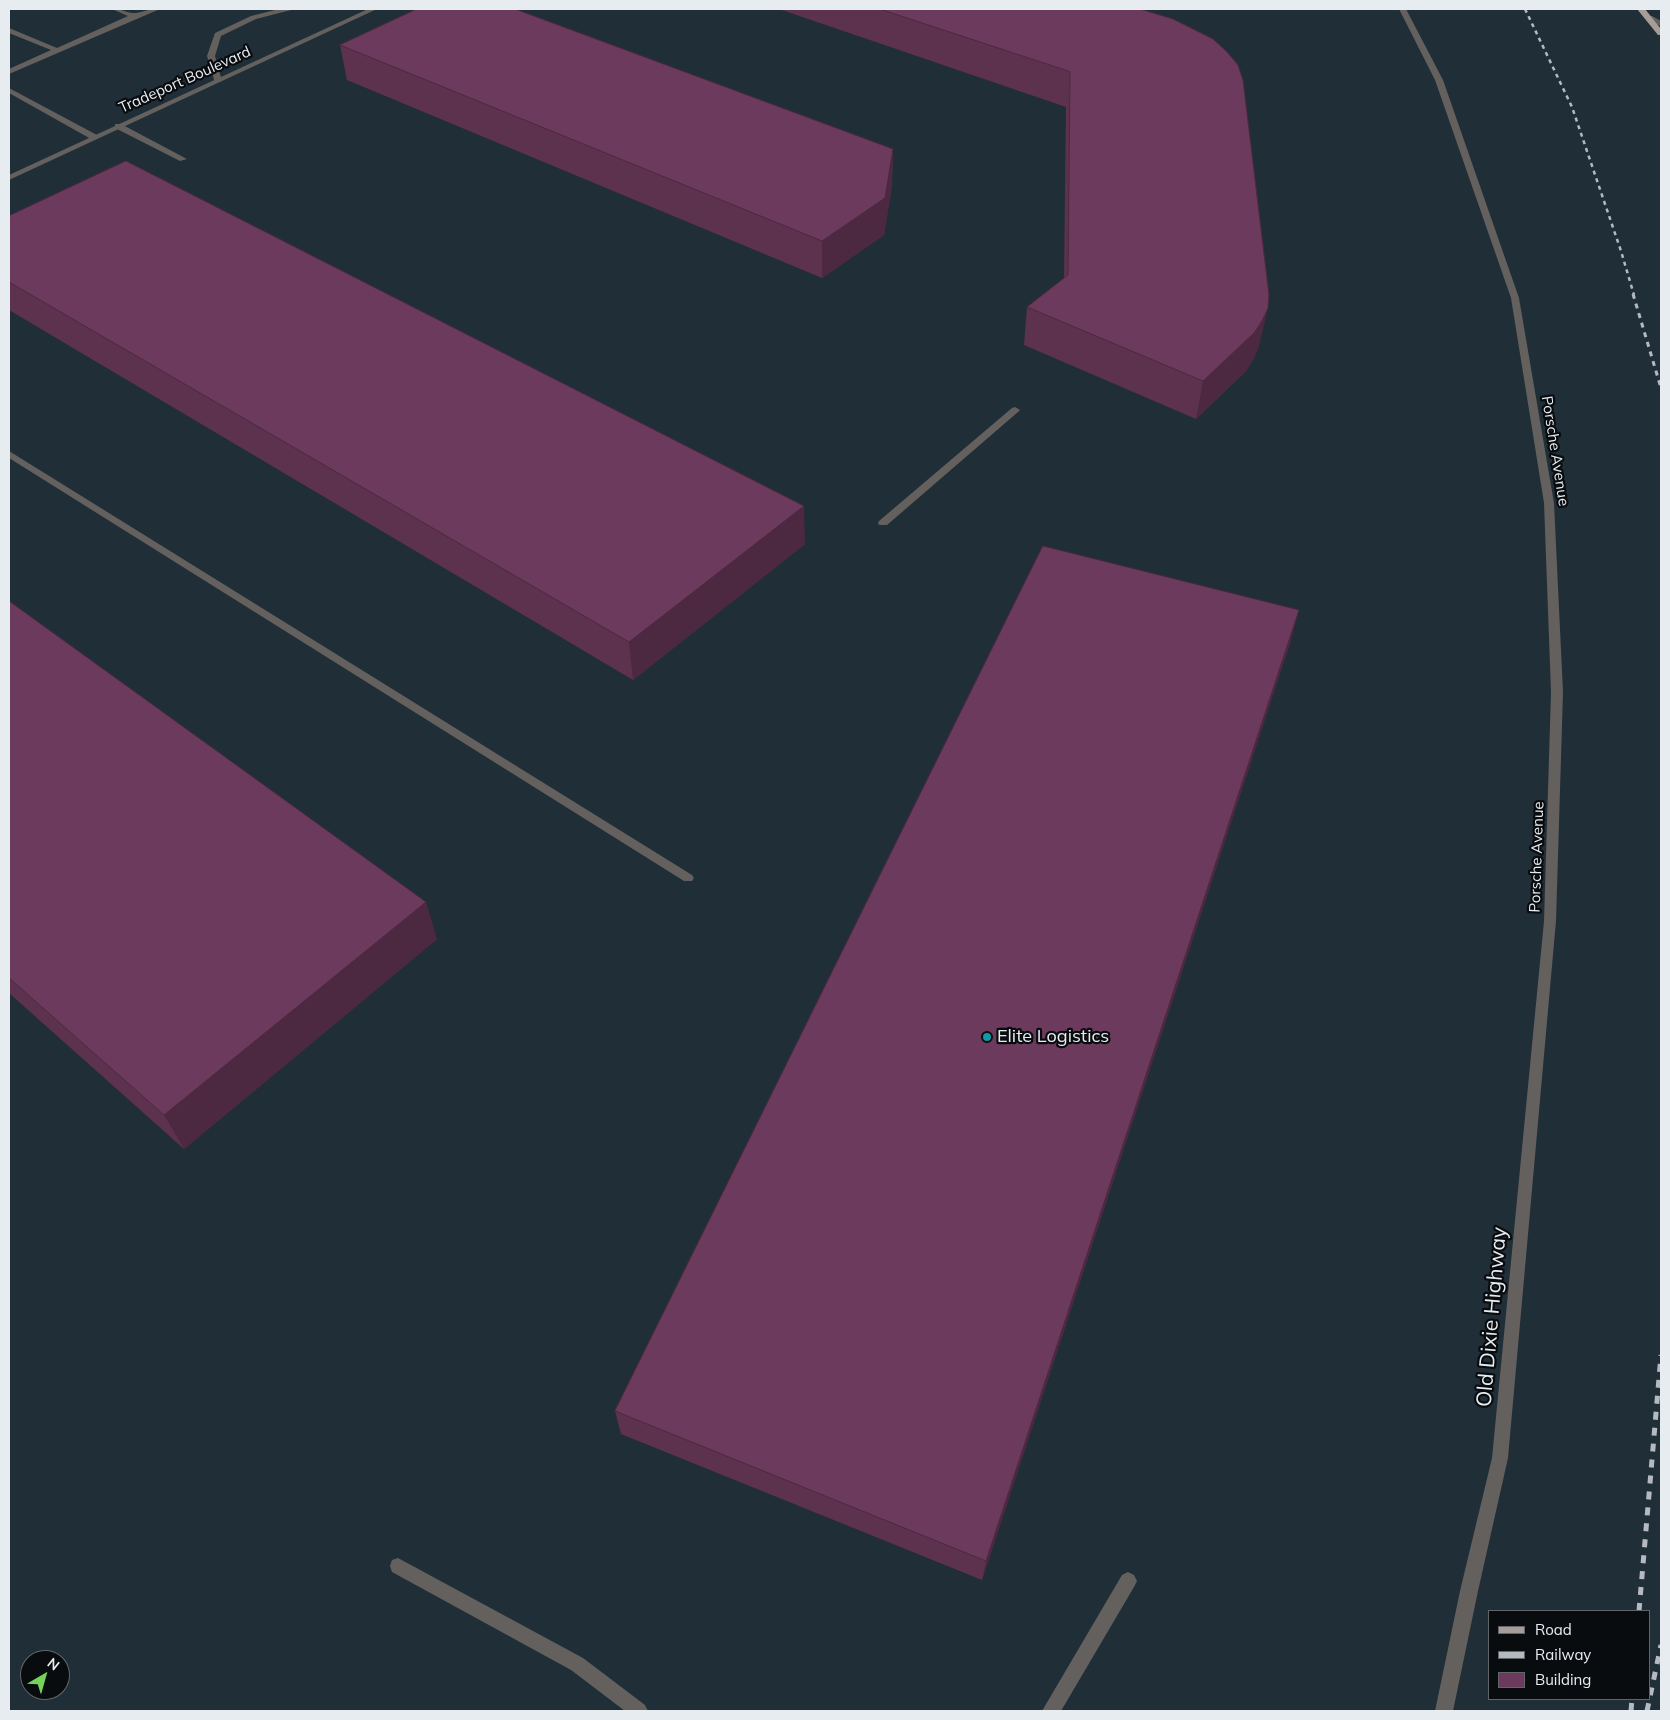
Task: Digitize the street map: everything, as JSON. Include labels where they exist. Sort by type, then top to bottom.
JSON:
[{"type":"main road","points":[[1641,9],[1661,33]]},
{"type":"street","points":[[116,9],[134,16]]},
{"type":"street","points":[[9,72],[134,16],[156,9]]},
{"type":"street","points":[[218,81],[211,56],[218,34],[243,20],[274,11],[292,9]]},
{"type":"street","name":"Tradeport Boulevard","points":[[9,178],[373,9]]},
{"type":"street","name":"Porsche Avenue","points":[[1402,9],[1439,80],[1515,298],[1547,493],[1557,692],[1550,921]]},
{"type":"street","points":[[1649,18],[1661,24]]},
{"type":"street","points":[[9,30],[56,50]]},
{"type":"street","points":[[9,90],[94,137]]},
{"type":"street","points":[[118,126],[183,159]]},
{"type":"street","points":[[883,523],[1015,410]]},
{"type":"street","points":[[9,454],[688,878]]},
{"type":"street","name":"Old Dixie Highway","points":[[1444,1711],[1469,1590],[1500,1458],[1550,921]]},
{"type":"street","points":[[398,1566],[577,1664],[639,1711]]},
{"type":"street","points":[[1051,1711],[1128,1581]]},
{"type":"shaded area","points":[[9,9],[1661,9],[1661,1711],[9,1711]]},
{"type":"building","points":[[417,9],[515,9],[893,149],[885,198],[822,241],[340,45]]},
{"type":"building","points":[[880,9],[1140,9],[1173,19],[1213,39],[1238,65],[1243,80],[1269,295],[1268,308],[1254,333],[1203,381],[1027,307],[1068,275],[1070,72]]},
{"type":"building","points":[[126,161],[804,506],[629,642],[9,282],[9,216]]},
{"type":"building","name":"Elite Logistics","points":[[1043,546],[1299,610],[986,1561],[615,1411]]},
{"type":"building","points":[[9,601],[426,902],[164,1115],[9,978]]},
{"type":"railway","points":[[1525,9],[1572,107],[1634,295]]},
{"type":"railway","points":[[1633,294],[1661,388]]},
{"type":"railway","points":[[1639,1610],[1661,1355]]},
{"type":"railway","points":[[1650,1697],[1661,1645]]},
{"type":"railway","points":[[1631,1711],[1632,1700]]},
{"type":"railway","points":[[1647,1711],[1649,1700]]},
{"type":"place","name":"Elite Logistics","points":[[987,1037]]}]
